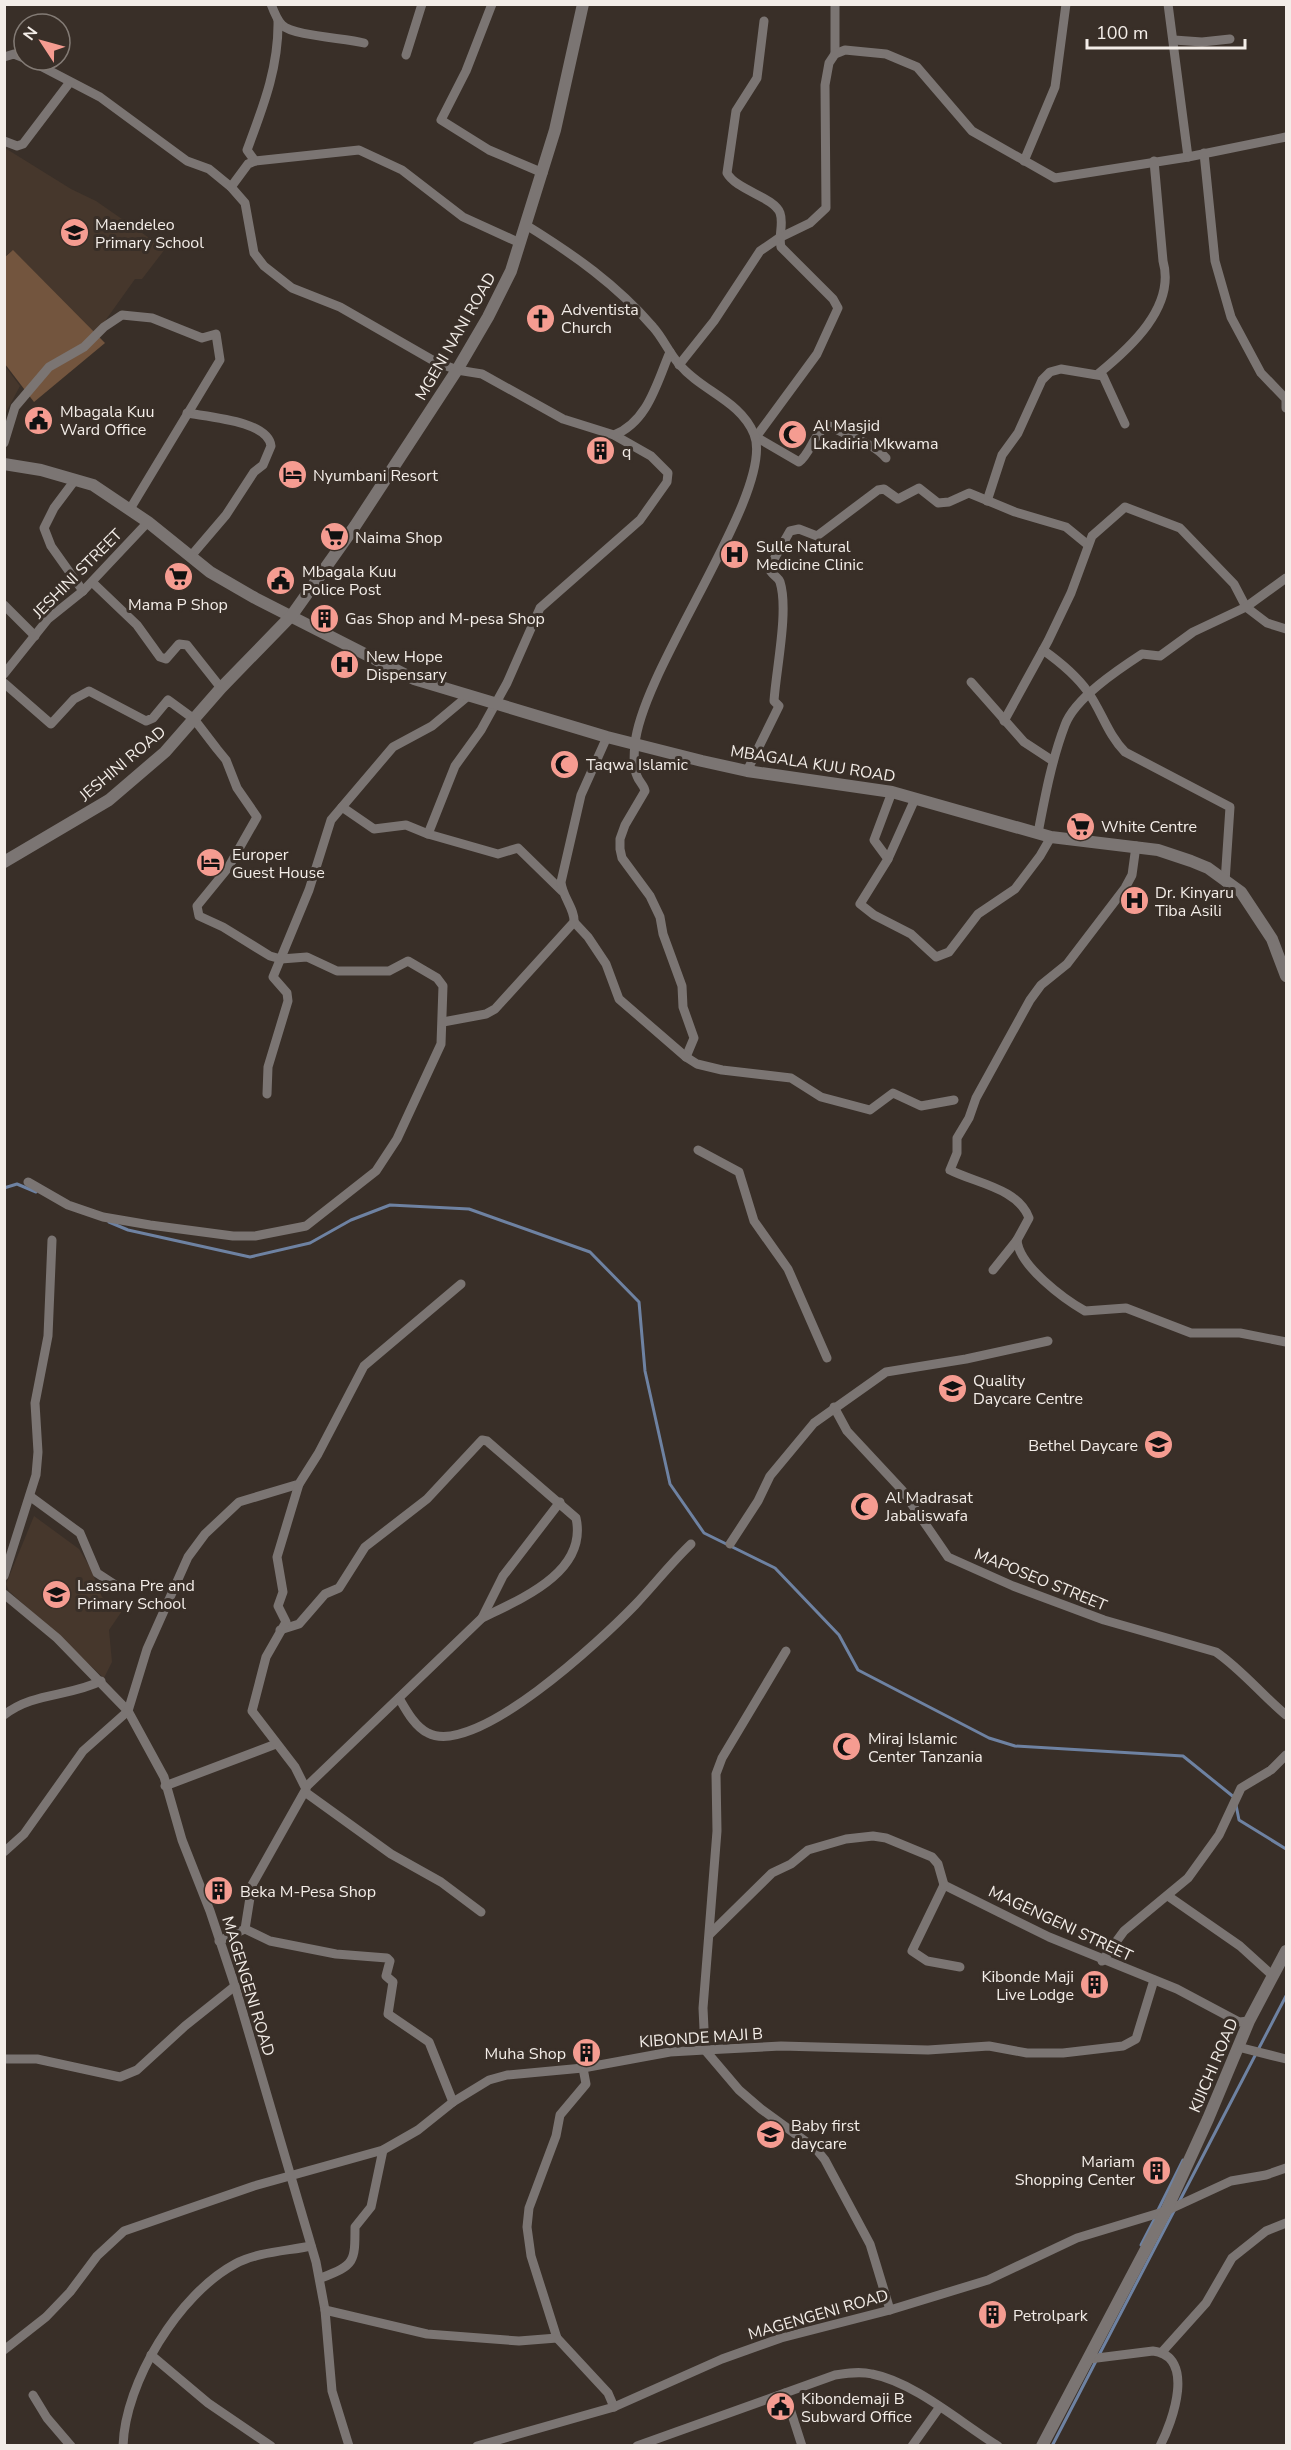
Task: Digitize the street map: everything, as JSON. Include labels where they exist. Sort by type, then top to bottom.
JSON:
[{"type":"street","points":[[255,161],[247,150],[273,75],[279,49],[278,20],[271,4]]},
{"type":"street","points":[[406,54],[422,4]]},
{"type":"street","points":[[492,4],[466,71],[441,120],[489,150],[543,173]]},
{"type":"street","name":"MGENI NANI ROAD","points":[[292,615],[368,507],[457,370],[488,317],[511,271],[543,173],[569,75],[582,4]]},
{"type":"street","points":[[679,365],[714,321],[760,251],[779,238],[810,223],[826,208],[825,85],[829,63],[835,54],[835,4]]},
{"type":"street","points":[[1024,160],[1055,87],[1066,4]]},
{"type":"street","points":[[1168,4],[1188,157]]},
{"type":"street","points":[[278,20],[295,33],[345,38],[364,43]]},
{"type":"street","points":[[756,438],[817,354],[838,310],[833,299],[781,247],[779,238],[782,219],[778,209],[729,178],[726,170],[733,146],[738,108],[757,78],[764,21]]},
{"type":"street","points":[[1174,40],[1202,42],[1230,39]]},
{"type":"street","points":[[835,54],[845,50],[886,54],[917,67],[972,131],[1050,176],[1061,178],[1188,157],[1287,137]]},
{"type":"street","points":[[51,72],[116,108],[187,161],[209,169],[231,187],[244,203],[254,253],[264,266],[302,293],[340,307],[434,361],[457,370],[482,374],[563,419],[614,435],[660,463],[668,473],[669,478],[640,520],[621,539],[566,582],[540,608],[517,663],[496,703],[481,730],[455,766],[428,834]]},
{"type":"street","points":[[4,141],[17,146],[23,144],[70,82]]},
{"type":"street","points":[[231,187],[248,164],[255,161],[359,150],[402,170],[471,221],[520,243]]},
{"type":"street","points":[[1204,153],[1215,261],[1231,317],[1261,373],[1284,396],[1287,408]]},
{"type":"street","points":[[1098,374],[1122,354],[1142,331],[1164,295],[1166,273],[1154,161]]},
{"type":"street","points":[[526,225],[600,274],[653,327],[679,365],[738,410],[747,420],[756,438],[756,462],[739,518],[677,633],[644,706],[635,743],[637,777],[645,791],[625,825],[620,839],[622,858],[653,901],[670,957],[681,981],[684,1007],[694,1038],[686,1057]]},
{"type":"street","points":[[4,443],[15,407],[49,367],[84,347],[104,327],[122,315],[152,318],[202,338],[217,335],[220,360],[130,509]]},
{"type":"street","points":[[614,435],[632,425],[649,403],[670,352]]},
{"type":"street","points":[[987,501],[1002,455],[1018,433],[1042,380],[1050,372],[1061,369],[1098,374],[1105,378],[1125,424]]},
{"type":"street","points":[[187,413],[260,429],[270,440],[271,446],[263,465],[254,472],[226,515],[191,556]]},
{"type":"street","points":[[756,438],[800,462],[806,457],[820,430],[830,426],[856,440],[876,447],[886,458]]},
{"type":"street","name":"MBAGALA KUU ROAD","points":[[4,464],[41,470],[93,485],[130,509],[237,588],[414,679],[607,737],[747,771],[892,792],[1051,837],[1136,846],[1158,850],[1191,861],[1241,892],[1257,912],[1272,939],[1287,976]]},
{"type":"street","points":[[75,480],[54,508],[44,528],[51,546],[83,591]]},
{"type":"street","points":[[747,771],[779,706],[774,696],[778,680],[777,659],[784,627],[780,581],[769,568],[790,531],[799,529],[819,535],[848,511],[882,489],[898,499],[919,488],[938,503],[949,502],[969,493],[1066,527],[1088,545]]},
{"type":"street","points":[[1004,722],[1071,593],[1088,545],[1097,530],[1122,508],[1129,507],[1180,528],[1234,584],[1246,607],[1267,623],[1287,629]]},
{"type":"street","name":"JESHINI STREET","points":[[4,674],[48,619],[83,591],[148,522]]},
{"type":"street","points":[[1038,832],[1053,761],[1065,724],[1089,694],[1142,654],[1160,656],[1193,632],[1246,607],[1287,578]]},
{"type":"street","points":[[92,582],[137,625],[160,657],[167,658],[178,644],[187,645],[221,688]]},
{"type":"street","points":[[4,605],[35,636]]},
{"type":"street","name":"JESHINI ROAD","points":[[4,862],[109,800],[165,752],[221,688],[292,615]]},
{"type":"street","points":[[1043,650],[1066,667],[1089,694],[1112,738],[1125,752],[1230,807],[1231,834],[1225,882]]},
{"type":"street","points":[[971,682],[1004,722],[1030,748],[1053,761]]},
{"type":"street","points":[[4,683],[51,724],[74,699],[87,691],[132,711],[146,721],[153,718],[168,700],[194,719],[226,760],[237,788],[257,817],[228,867],[202,898],[196,911],[199,916],[223,927],[270,956],[281,959],[307,957],[337,970],[389,971],[408,961],[441,982],[443,1022],[441,1044],[391,1149],[368,1180],[302,1228],[255,1236],[233,1236],[150,1226],[103,1217],[68,1205],[28,1182]]},
{"type":"street","points":[[267,1094],[268,1067],[288,1001],[287,993],[274,979],[309,890],[329,823],[393,747],[432,726],[468,696]]},
{"type":"street","points":[[607,737],[590,772],[574,819],[561,882],[562,891],[574,922],[588,937],[606,964],[619,999],[686,1057],[698,1064],[722,1070],[791,1078],[821,1097],[870,1110],[893,1093],[921,1106],[954,1100]]},
{"type":"street","points":[[888,859],[874,840],[892,792]]},
{"type":"street","points":[[915,800],[888,859],[859,903],[861,907],[911,934],[935,956],[941,957],[949,952],[978,914],[1015,889],[1051,837]]},
{"type":"street","points":[[342,807],[374,829],[406,825],[428,834],[498,854],[518,848],[562,891]]},
{"type":"street","points":[[993,1270],[1017,1240],[1029,1218],[1024,1209],[1000,1190],[950,1170],[957,1153],[956,1140],[969,1118],[978,1094],[1035,992],[1067,964],[1125,888],[1132,875],[1136,846]]},
{"type":"street","points":[[443,1022],[486,1014],[495,1009],[574,922]]},
{"type":"street","points":[[698,1150],[739,1172],[754,1221],[788,1269],[827,1358]]},
{"type":"street","points":[[4,1576],[31,1497],[38,1463],[35,1403],[48,1336],[52,1240]]},
{"type":"street","points":[[1017,1240],[1018,1250],[1033,1269],[1085,1311],[1126,1308],[1191,1333],[1240,1333],[1287,1342]]},
{"type":"street","points":[[461,1284],[364,1366],[318,1454],[299,1484],[276,1562],[283,1592],[278,1606],[286,1622],[266,1657],[252,1711],[306,1789],[391,1854],[441,1882],[481,1912]]},
{"type":"street","points":[[730,1544],[758,1501],[770,1476],[814,1423],[886,1372],[966,1359],[1048,1341]]},
{"type":"street","name":"MAPOSEO STREET","points":[[834,1407],[847,1431],[902,1490],[948,1557],[1013,1586],[1104,1620],[1216,1652],[1231,1662],[1262,1695],[1287,1715]]},
{"type":"street","points":[[245,1929],[252,1885],[306,1789],[482,1618],[507,1606],[557,1574],[566,1565],[576,1538],[577,1523],[574,1514],[506,1456],[487,1441],[482,1440],[427,1498],[366,1547],[339,1588],[325,1594],[299,1624],[280,1630]]},
{"type":"street","points":[[4,1852],[24,1834],[83,1751],[128,1710],[147,1649],[192,1550],[227,1511],[239,1502],[299,1484]]},
{"type":"street","points":[[31,1497],[80,1533],[97,1573],[120,1588]]},
{"type":"street","points":[[482,1618],[503,1576],[560,1502]]},
{"type":"street","points":[[399,1698],[418,1725],[428,1733],[452,1737],[475,1731],[520,1704],[550,1682],[633,1607],[691,1544]]},
{"type":"street","name":"MAGENGENI ROAD","points":[[4,1594],[57,1638],[128,1710],[149,1746],[235,1986],[321,2278],[330,2384],[349,2445]]},
{"type":"street","points":[[786,1651],[722,1758],[716,1774],[717,1831],[702,2008],[705,2050],[739,2090],[816,2149],[825,2160],[870,2244],[890,2310]]},
{"type":"street","points":[[4,1715],[27,1701],[89,1687],[100,1681]]},
{"type":"street","points":[[165,1786],[276,1744]]},
{"type":"street","points":[[1102,1960],[1124,1931],[1188,1878],[1211,1848],[1230,1815],[1241,1788],[1271,1770],[1287,1755]]},
{"type":"street","points":[[710,1934],[772,1873],[791,1864],[808,1850],[846,1839],[873,1836],[886,1838],[933,1857],[938,1864],[944,1885],[913,1944],[915,1955],[927,1961],[960,1967]]},
{"type":"street","name":"MAGENGENI STREET","points":[[944,1885],[1102,1960],[1177,1989],[1239,2022],[1249,2021]]},
{"type":"street","points":[[1168,1896],[1240,1946],[1273,1976]]},
{"type":"street","points":[[219,1941],[245,1929]]},
{"type":"street","points":[[245,1929],[270,1941],[336,1954],[387,1958],[390,1961],[386,1976],[393,1982],[388,2014],[429,2042],[453,2102]]},
{"type":"street","name":"KIJICHI ROAD","points":[[1042,2445],[1166,2211],[1172,2193],[1208,2120],[1249,2021],[1287,1951]]},
{"type":"street","name":"KIBONDE MAJI B","points":[[4,2350],[46,2317],[75,2286],[97,2256],[124,2231],[289,2175],[383,2150],[418,2130],[474,2086],[498,2077],[583,2068],[634,2057],[781,2046],[928,2050],[989,2046],[1027,2053],[1095,2051],[1132,2044],[1136,2039],[1154,1980]]},
{"type":"street","points":[[4,2059],[37,2059],[120,2077],[137,2070],[185,2026],[235,1986]]},
{"type":"street","points":[[1238,2047],[1287,2059]]},
{"type":"street","points":[[583,2068],[586,2084],[560,2115],[556,2136],[529,2208],[526,2227],[531,2256],[557,2338],[608,2393],[614,2407]]},
{"type":"street","points":[[321,2278],[340,2271],[354,2259],[356,2241],[354,2227],[371,2207],[383,2150]]},
{"type":"street","name":"MAGENGENI ROAD","points":[[477,2445],[614,2407],[740,2352],[988,2280],[1077,2238],[1166,2211],[1231,2181],[1266,2175],[1287,2168]]},
{"type":"street","points":[[1089,2359],[1162,2352],[1206,2303],[1232,2258],[1266,2231],[1287,2223]]},
{"type":"street","points":[[123,2445],[130,2403],[151,2355],[166,2330],[186,2307],[225,2270],[249,2258],[311,2246]]},
{"type":"street","points":[[325,2310],[427,2334],[519,2341],[557,2338]]},
{"type":"street","points":[[1160,2445],[1174,2413],[1178,2372],[1175,2362],[1162,2352]]},
{"type":"street","points":[[151,2355],[208,2403],[271,2445]]},
{"type":"street","points":[[637,2445],[835,2375],[861,2372],[888,2379],[939,2408],[991,2444]]},
{"type":"street","points":[[785,2393],[802,2445]]},
{"type":"street","points":[[33,2395],[47,2418],[71,2445]]},
{"type":"street","points":[[912,2445],[939,2408]]},
{"type":"shaded area","name":"Maendeleo Primary School","points":[[5,148],[71,189],[96,201],[165,249],[142,279],[135,279],[95,335],[12,251],[5,256]]},
{"type":"shaded area","points":[[13,250],[105,343],[34,402],[5,364],[5,257]]},
{"type":"shaded area","points":[[5,366],[20,386],[5,414]]},
{"type":"shaded area","name":"Lassana Pre and Primary School","points":[[34,1516],[79,1549],[91,1569],[102,1597],[122,1611],[109,1630],[112,1662],[104,1678],[9,1591],[6,1584]]},
{"type":"waterway","points":[[4,1188],[17,1184],[36,1192]]},
{"type":"waterway","points":[[109,1222],[128,1230],[250,1257],[310,1243],[351,1220],[390,1205],[469,1209],[590,1252],[639,1302],[645,1371],[670,1484],[704,1533],[775,1568],[839,1635],[858,1670],[989,1738],[1015,1746],[1183,1756],[1235,1798]]},
{"type":"waterway","points":[[1236,1805],[1239,1820],[1286,1849]]},
{"type":"waterway","points":[[1179,2202],[1286,1996]]},
{"type":"waterway","points":[[1158,2210],[1183,2160]]},
{"type":"waterway","points":[[1099,2355],[1174,2211]]},
{"type":"waterway","points":[[1141,2245],[1156,2216]]},
{"type":"waterway","points":[[1052,2446],[1096,2361]]},
{"type":"place","name":"Maendeleo Primary School","points":[[74,233]]},
{"type":"place","name":"Adventista Church","points":[[540,318]]},
{"type":"place","name":"Mbagala Kuu Ward Office","points":[[39,420]]},
{"type":"place","name":"Al Masjid Lkadiria Mkwama","points":[[792,434]]},
{"type":"place","name":"q","points":[[601,451]]},
{"type":"place","name":"Nyumbani Resort","points":[[292,475]]},
{"type":"place","name":"Naima Shop","points":[[334,537]]},
{"type":"place","name":"Sulle Natural Medicine Clinic","points":[[735,555]]},
{"type":"place","name":"Mama P Shop","points":[[178,576]]},
{"type":"place","name":"Mbagala Kuu Police Post","points":[[281,580]]},
{"type":"place","name":"Gas Shop and M-pesa Shop","points":[[324,618]]},
{"type":"place","name":"New Hope Dispensary","points":[[345,665]]},
{"type":"place","name":"Taqwa Islamic","points":[[565,764]]},
{"type":"place","name":"White Centre","points":[[1080,826]]},
{"type":"place","name":"Europer Guest House","points":[[211,863]]},
{"type":"place","name":"Dr. Kinyaru Tiba Asili","points":[[1134,901]]},
{"type":"place","name":"Quality Daycare Centre","points":[[952,1389]]},
{"type":"place","name":"Bethel Daycare","points":[[1159,1445]]},
{"type":"place","name":"Al Madrasat Jabaliswafa","points":[[864,1506]]},
{"type":"place","name":"Lassana Pre and Primary School","points":[[56,1594]]},
{"type":"place","name":"Miraj Islamic Center Tanzania","points":[[847,1747]]},
{"type":"place","name":"Beka M-Pesa Shop","points":[[219,1891]]},
{"type":"place","name":"Kibonde Maji Live Lodge","points":[[1095,1985]]},
{"type":"place","name":"Muha Shop","points":[[587,2053]]},
{"type":"place","name":"Baby first daycare","points":[[770,2134]]},
{"type":"place","name":"Mariam Shopping Center","points":[[1156,2170]]},
{"type":"place","name":"Petrolpark","points":[[992,2315]]},
{"type":"place","name":"Kibondemaji B Subward Office","points":[[780,2407]]}]
